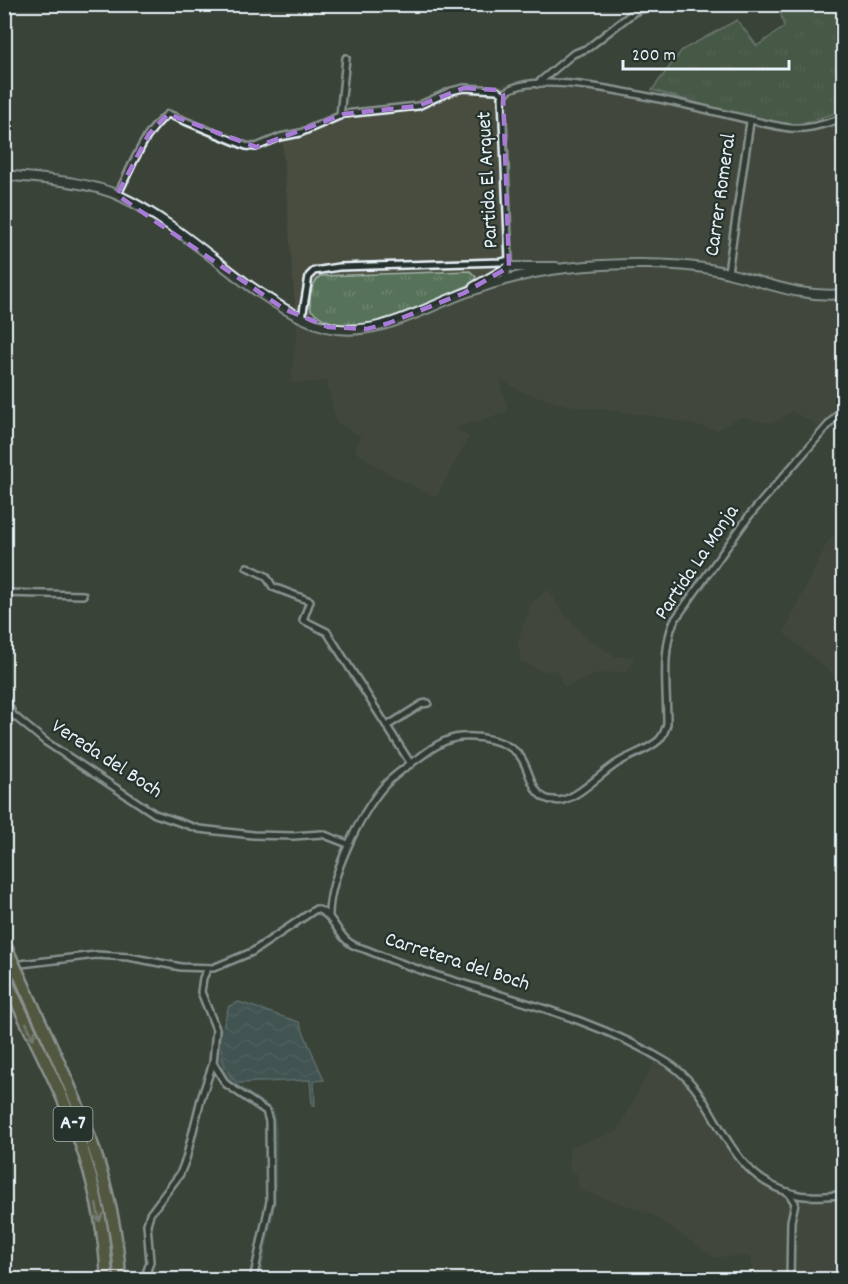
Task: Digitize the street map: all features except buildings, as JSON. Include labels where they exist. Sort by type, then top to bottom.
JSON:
[{"type":"highway","name":"A-7","points":[[5,945],[75,1097],[96,1152],[110,1202],[120,1280]]},
{"type":"highway","name":"A-7","points":[[5,976],[84,1154],[99,1217],[107,1280]]},
{"type":"street","points":[[537,84],[573,54],[588,48],[634,12],[654,4]]},
{"type":"street","points":[[340,116],[346,58]]},
{"type":"street","name":"Partida El Arquet","points":[[509,263],[502,97],[514,86],[577,84],[664,99],[750,122],[803,129],[843,118]]},
{"type":"street","points":[[117,195],[149,134],[168,114],[246,146],[256,147],[280,137],[300,133],[340,116],[418,106],[451,91],[464,88],[497,90],[504,93]]},
{"type":"street","name":"Carrer Romeral","points":[[728,272],[750,122]]},
{"type":"street","points":[[4,175],[83,186],[117,195],[155,216],[260,293],[302,318],[328,327],[346,330],[367,329],[389,323],[503,280],[566,268],[649,264],[728,272],[781,289],[811,294],[843,294]]},
{"type":"street","points":[[302,318],[309,276],[314,271],[339,267],[501,262],[566,268]]},
{"type":"street","points":[[503,280],[509,263]]},
{"type":"street","points":[[464,293],[509,263]]},
{"type":"street","name":"Partida La Monja","points":[[411,764],[446,740],[461,737],[494,741],[511,748],[520,756],[535,788],[542,796],[551,801],[563,800],[660,739],[667,724],[666,650],[674,621],[749,516],[843,407]]},
{"type":"street","points":[[247,567],[266,576],[273,587],[310,601],[303,620],[327,633],[411,764],[386,785],[348,844],[329,904],[329,918]]},
{"type":"street","points":[[4,593],[83,595]]},
{"type":"street","name":"Vereda del Boch","points":[[4,696],[13,715],[46,742],[155,814],[199,829],[253,835],[322,834],[348,844]]},
{"type":"street","points":[[387,726],[422,704],[428,703]]},
{"type":"street","points":[[21,964],[96,955],[129,957],[181,967],[213,968],[252,952],[316,909],[324,911],[329,918]]},
{"type":"street","name":"Carretera del Boch","points":[[329,918],[349,943],[384,958],[579,1019],[636,1044],[671,1065],[696,1086],[729,1145],[751,1173],[777,1188],[800,1196],[843,1195]]},
{"type":"street","points":[[144,1280],[150,1262],[147,1224],[150,1214],[180,1174],[213,1063],[216,1029],[201,992],[203,978],[208,968]]},
{"type":"street","points":[[213,1063],[226,1084],[266,1111],[269,1121],[270,1201],[254,1280]]},
{"type":"street","points":[[788,1192],[795,1203],[790,1221],[790,1280]]},
{"type":"street","points":[[835,1280],[843,1272]]},
{"type":"highlighted area","points":[[464,88],[497,90],[503,94],[509,267],[464,293],[389,323],[367,329],[328,327],[284,309],[117,195],[149,134],[168,114],[256,147],[344,114],[418,106]]},
{"type":"shaded area","points":[[526,79],[648,91],[760,121],[798,124],[843,111],[843,402],[819,427],[792,411],[773,423],[740,417],[717,430],[655,416],[566,405],[520,391],[499,378],[508,412],[455,428],[469,437],[436,497],[393,476],[355,452],[361,437],[336,422],[327,381],[291,383],[297,330],[282,137],[347,110],[406,104],[452,87],[496,86]]},
{"type":"shaded area","points":[[843,529],[844,678],[842,682],[784,633],[829,539]]},
{"type":"shaded area","points":[[548,589],[561,610],[582,635],[616,657],[634,656],[628,671],[597,674],[564,687],[556,670],[542,671],[521,661],[518,641],[531,604]]},
{"type":"shaded area","points":[[655,1061],[691,1086],[740,1169],[752,1179],[798,1198],[843,1197],[843,1279],[753,1279],[750,1256],[714,1257],[650,1213],[580,1190],[577,1173],[570,1173],[569,1147],[617,1132]]},
{"type":"green space","points":[[843,5],[843,111],[798,124],[760,121],[652,90],[682,50],[737,20],[757,46],[784,27],[779,6]]},
{"type":"green space","points":[[470,271],[476,277],[475,281],[469,285],[418,308],[379,321],[342,324],[324,319],[311,310],[311,292],[320,276]]},
{"type":"water","points":[[239,1002],[299,1022],[324,1080],[314,1081],[315,1105],[312,1105],[310,1080],[237,1083],[230,1075],[222,1056],[223,1027],[229,1006]]},
{"type":"waterway","points":[[224,1029],[217,1054],[224,1075],[238,1088],[271,1111],[274,1129],[273,1201],[257,1280]]}]
